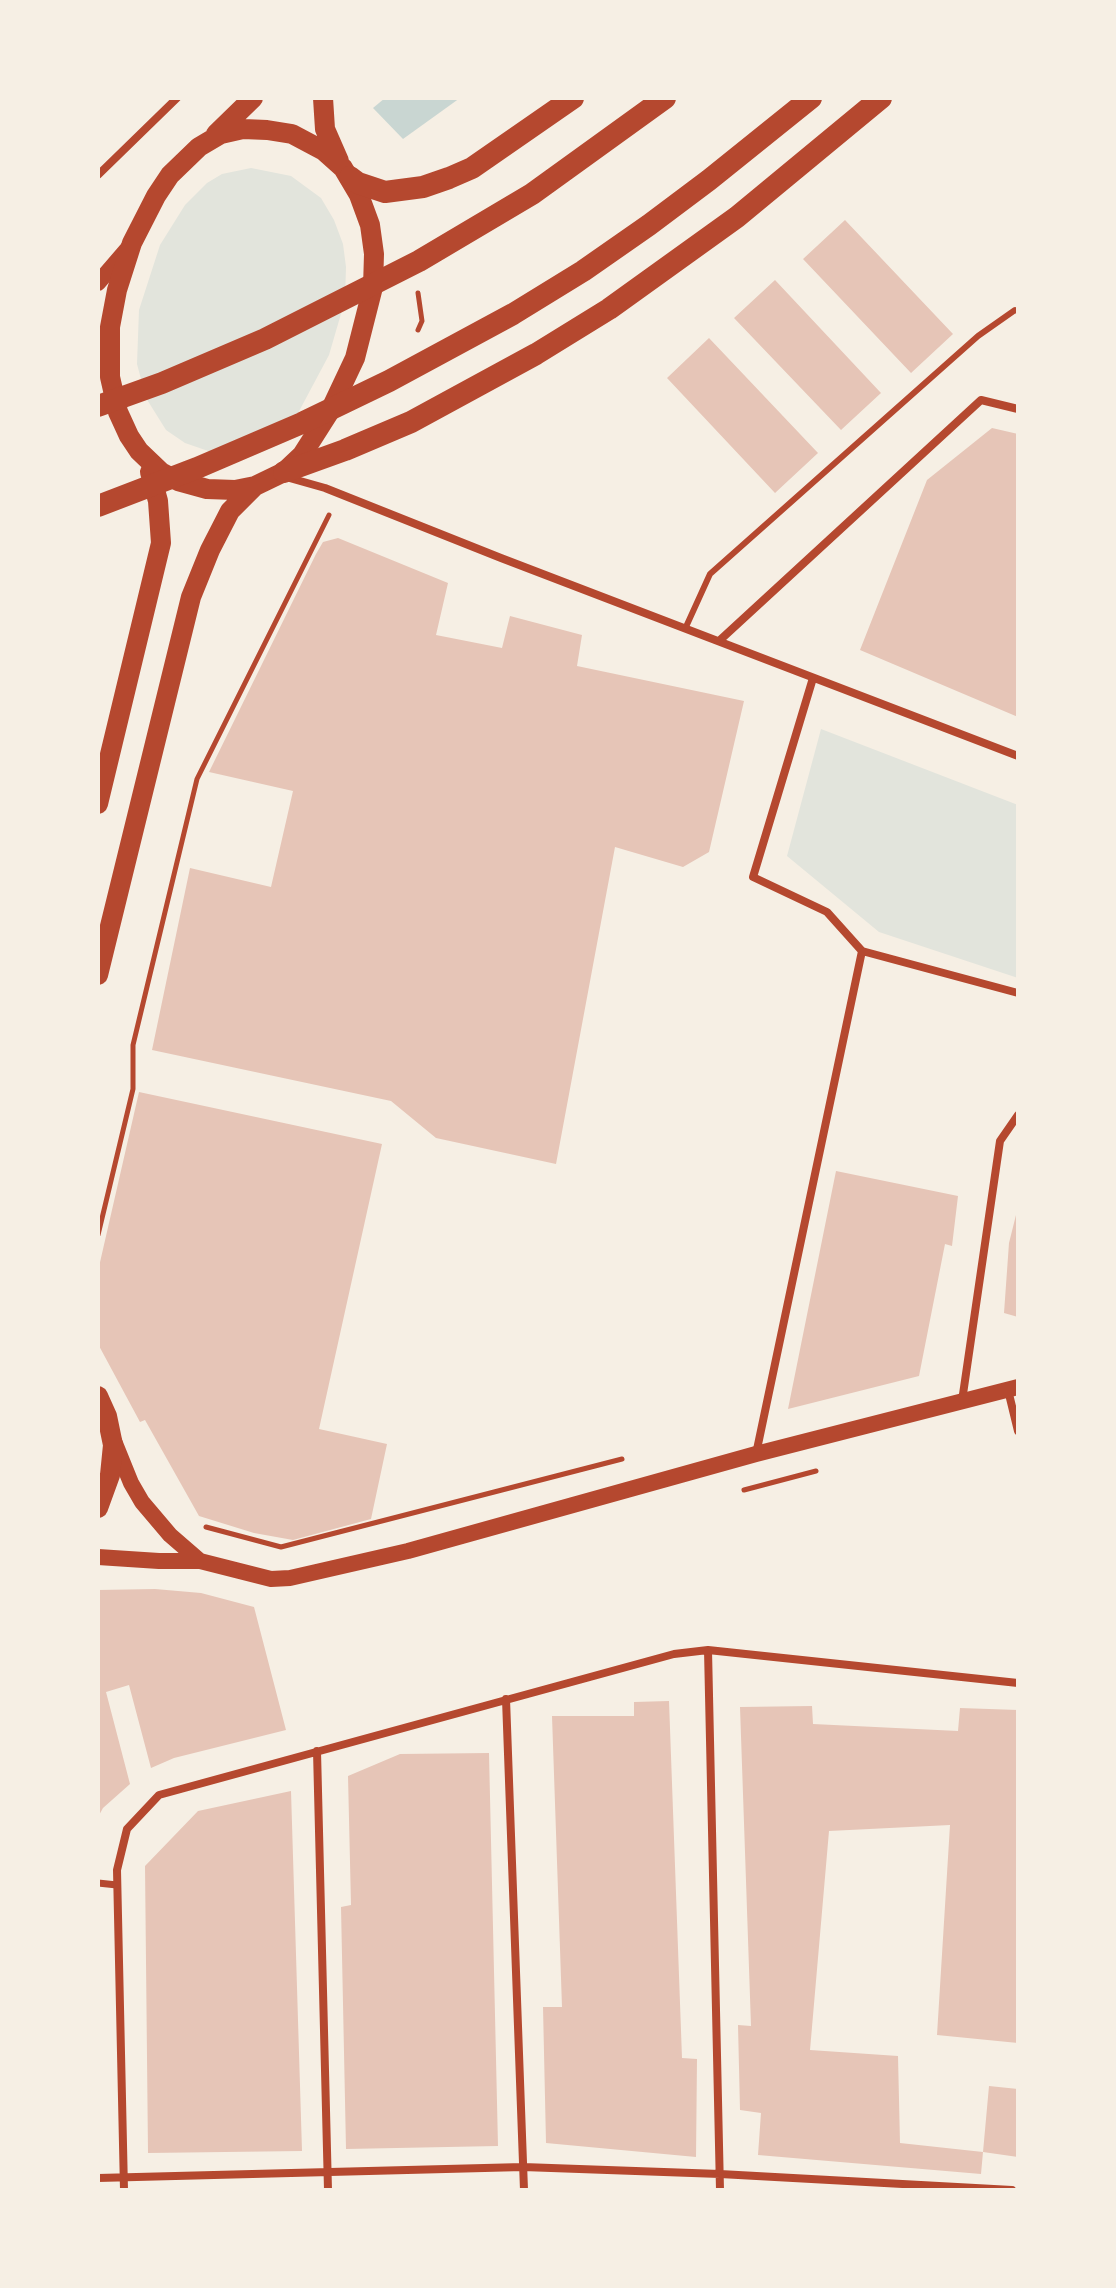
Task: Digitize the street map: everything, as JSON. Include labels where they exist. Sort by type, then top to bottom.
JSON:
[{"type":"highway","points":[[346,172],[358,183],[385,192],[423,187],[472,168],[573,98]]},
{"type":"highway","points":[[98,406],[162,383],[265,339],[419,261],[532,194],[665,98]]},
{"type":"highway","points":[[98,506],[302,423],[513,314],[583,271],[709,180],[811,98]]},
{"type":"highway","points":[[282,474],[411,422],[597,317],[737,217],[881,98]]},
{"type":"main road","points":[[98,804],[161,543],[158,501],[151,476],[124,429],[118,412],[109,368],[112,309],[132,243],[147,210],[170,175],[253,98]]},
{"type":"main road","points":[[139,451],[161,472],[187,484],[217,490],[255,486],[282,474],[311,442],[335,402],[355,358],[369,309],[374,270],[372,236],[363,204],[333,151],[325,129],[323,98]]},
{"type":"main road","points":[[205,143],[221,134],[243,129],[280,131],[314,145],[346,172]]},
{"type":"main road","points":[[98,283],[132,243]]},
{"type":"main road","points":[[98,975],[191,597],[230,511],[255,486]]},
{"type":"main road","points":[[98,1557],[200,1561],[271,1579],[290,1578],[408,1551],[756,1454],[1013,1388]]},
{"type":"main road","points":[[98,1396],[121,1461],[142,1502],[170,1535],[200,1561]]},
{"type":"main road","points":[[98,1508],[113,1459],[111,1430]]},
{"type":"street","points":[[98,175],[177,98]]},
{"type":"street","points":[[719,641],[981,400],[1018,409]]},
{"type":"street","points":[[282,474],[1018,756]]},
{"type":"street","points":[[813,678],[753,877],[827,912],[862,951],[1018,993]]},
{"type":"street","points":[[756,1454],[862,951]]},
{"type":"street","points":[[962,1402],[1000,1141],[1018,1115]]},
{"type":"street","points":[[1013,1388],[1018,1431]]},
{"type":"street","points":[[124,2190],[117,1870],[127,1829],[159,1795],[674,1654],[708,1650],[1018,1683]]},
{"type":"street","points":[[708,1650],[720,2190]]},
{"type":"street","points":[[506,1699],[524,2190]]},
{"type":"street","points":[[317,1751],[328,2190]]},
{"type":"street","points":[[98,1883],[117,1885]]},
{"type":"street","points":[[98,2178],[523,2167],[1012,2190]]},
{"type":"lane","points":[[685,629],[710,574],[978,336],[1015,310],[1018,311]]},
{"type":"path","points":[[416,334],[422,321],[418,291]]},
{"type":"path","points":[[98,1235],[133,1089],[133,1045],[197,779],[340,494]]},
{"type":"path","points":[[204,1527],[281,1547],[626,1458]]},
{"type":"shaded area","points":[[385,98],[460,98],[403,139],[373,108]]},
{"type":"shaded area","points":[[251,168],[291,176],[321,198],[343,244],[345,300],[329,355],[297,415],[214,453],[185,443],[166,430],[146,398],[137,364],[139,310],[160,245],[185,205],[207,183],[222,174]]},
{"type":"shaded area","points":[[821,729],[1018,805],[1018,978],[879,932],[787,856]]},
{"type":"building","points":[[845,220],[953,334],[911,373],[803,259]]},
{"type":"building","points":[[775,280],[881,393],[841,430],[734,318]]},
{"type":"building","points":[[709,338],[818,453],[775,493],[667,378]]},
{"type":"building","points":[[992,428],[1018,434],[1018,717],[860,650],[927,480]]},
{"type":"building","points":[[338,538],[448,583],[436,635],[502,648],[510,616],[582,635],[577,666],[744,701],[709,852],[683,867],[615,847],[556,1164],[436,1138],[391,1101],[152,1050],[190,868],[271,887],[293,791],[209,772],[316,554],[323,542]]},
{"type":"building","points":[[139,1092],[382,1144],[319,1429],[387,1444],[371,1519],[293,1540],[254,1533],[199,1516],[145,1420],[140,1422],[98,1344],[98,1271]]},
{"type":"building","points":[[836,1171],[958,1196],[952,1246],[945,1244],[919,1376],[788,1409]]},
{"type":"building","points":[[1017,1211],[1018,1317],[1004,1313],[1009,1243]]},
{"type":"building","points":[[155,1589],[201,1593],[254,1607],[286,1730],[174,1758],[151,1768],[129,1685],[106,1692],[130,1784],[103,1808],[98,1817],[98,1590]]},
{"type":"building","points":[[669,1701],[682,2058],[697,2059],[696,2157],[546,2143],[543,2007],[562,2007],[552,1716],[634,1716],[634,1702]]},
{"type":"building","points":[[812,1706],[813,1724],[958,1731],[960,1708],[1018,1710],[1018,2043],[937,2035],[950,1825],[829,1831],[810,2050],[898,2056],[900,2143],[983,2152],[981,2174],[758,2155],[761,2113],[740,2110],[738,2025],[751,2026],[740,1707]]},
{"type":"building","points":[[489,1753],[498,2146],[346,2149],[341,1907],[351,1905],[348,1776],[400,1754]]},
{"type":"building","points":[[291,1791],[302,2151],[148,2153],[145,1866],[198,1811]]},
{"type":"building","points":[[989,2086],[1018,2089],[1018,2157],[983,2152]]}]
